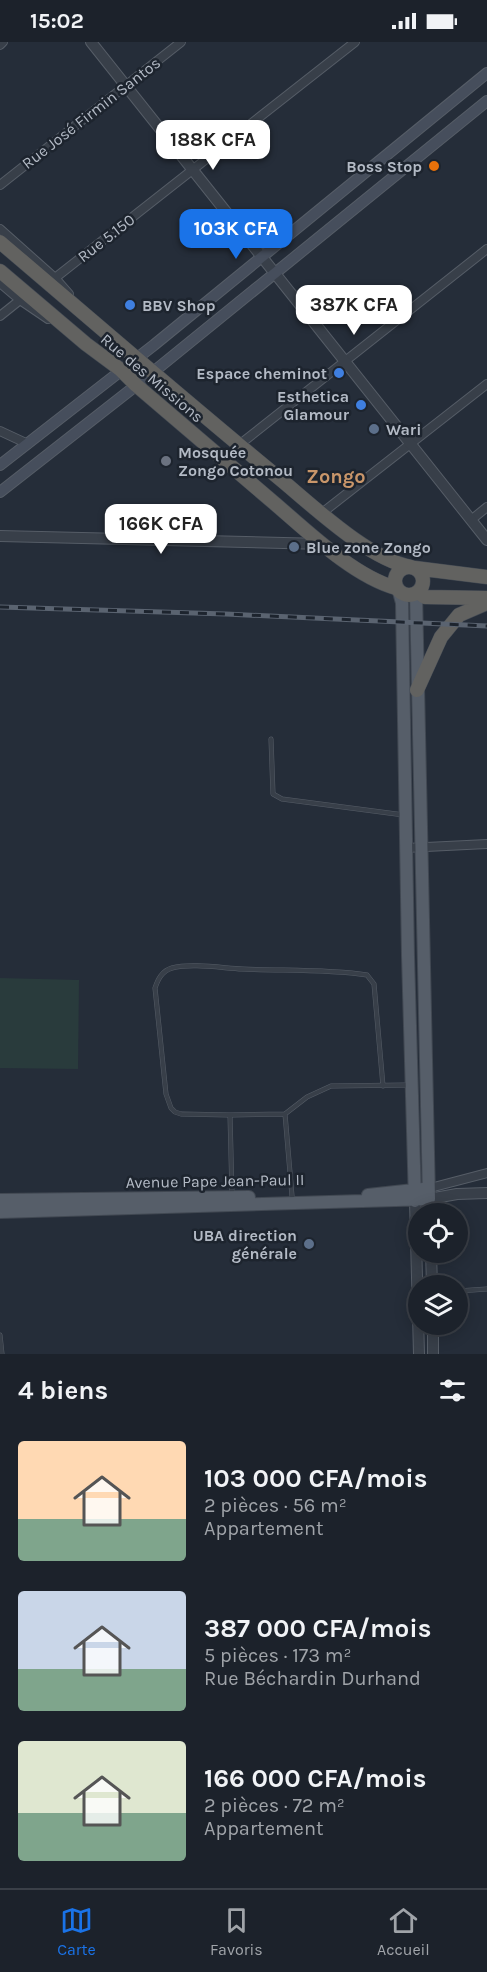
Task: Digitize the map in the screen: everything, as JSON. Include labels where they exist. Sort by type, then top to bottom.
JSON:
[{"type":"highway","name":"Rue des Missions","points":[[0,242],[239,446],[381,557],[413,568],[487,577]]},
{"type":"highway","name":"Rue des Missions","points":[[0,271],[86,344],[121,370],[323,544],[367,575],[398,590]]},
{"type":"highway","points":[[413,568],[423,579],[422,587],[417,593],[407,596],[398,590],[395,584],[396,575],[402,569],[413,568]]},
{"type":"highway","points":[[417,593],[425,597],[487,598]]},
{"type":"highway","points":[[417,690],[441,637],[459,615],[487,603]]},
{"type":"main road","points":[[0,465],[262,258],[487,73]]},
{"type":"main road","points":[[0,492],[152,373],[487,101]]},
{"type":"main road","points":[[437,113],[451,130]]},
{"type":"main road","points":[[398,590],[402,603],[415,1196]]},
{"type":"main road","points":[[417,593],[417,690],[430,1194]]},
{"type":"main road","name":"Avenue Pape Jean-Paul II","points":[[0,1212],[430,1194]]},
{"type":"main road","name":"Avenue Pape Jean-Paul II","points":[[0,1200],[415,1196]]},
{"type":"street","points":[[91,42],[487,540]]},
{"type":"street","name":"Rue José Firmin Santos","points":[[0,185],[181,42]]},
{"type":"street","name":"Rue 5.150","points":[[55,278],[355,42]]},
{"type":"street","name":"Rue des Missions","points":[[0,229],[55,278],[102,329]]},
{"type":"street","points":[[239,446],[344,360],[487,249]]},
{"type":"street","name":"Rue des Missions","points":[[0,283],[20,300],[86,344]]},
{"type":"street","points":[[0,316],[20,300]]},
{"type":"street","points":[[322,513],[487,384]]},
{"type":"street","points":[[0,431],[28,444]]},
{"type":"street","points":[[471,520],[487,507]]},
{"type":"street","points":[[0,536],[323,544]]},
{"type":"street","points":[[406,848],[487,844]]},
{"type":"street","points":[[430,1194],[487,1173]]},
{"type":"street","points":[[430,1194],[487,1193]]},
{"type":"street","points":[[430,1194],[430,1203]]},
{"type":"street","points":[[415,1196],[418,1354]]},
{"type":"street","points":[[433,1335],[433,1354]]},
{"type":"lane","points":[[271,739],[273,794],[282,799],[405,815]]},
{"type":"lane","points":[[383,1086],[374,984],[367,975],[205,967],[180,967],[170,969],[161,975],[155,988],[163,1079],[168,1101],[175,1112],[181,1114],[285,1114],[308,1097],[331,1086],[383,1086],[412,1085]]},
{"type":"lane","points":[[230,1114],[232,1197]]},
{"type":"lane","points":[[285,1114],[292,1196]]},
{"type":"lane","points":[[468,1290],[487,1289]]},
{"type":"lane","points":[[0,1335],[2,1354]]},
{"type":"shaded area","points":[[0,978],[79,980],[78,1069],[0,1068]]},
{"type":"railway","points":[[0,607],[226,614],[487,626]]},
{"type":"place","name":"Boss Stop","points":[[434,166]]},
{"type":"place","name":"BBV Shop","points":[[130,305]]},
{"type":"place","name":"Espace cheminot","points":[[339,373]]},
{"type":"place","name":"Esthetica Glamour","points":[[361,405]]},
{"type":"place","name":"Wari","points":[[374,429]]},
{"type":"place","name":"Mosquée Zongo Cotonou","points":[[166,461]]},
{"type":"place","name":"Blue zone Zongo","points":[[294,547]]},
{"type":"place","name":"UBA direction générale","points":[[309,1244]]},
{"type":"district","name":"Zongo","points":[[336,476]]}]
